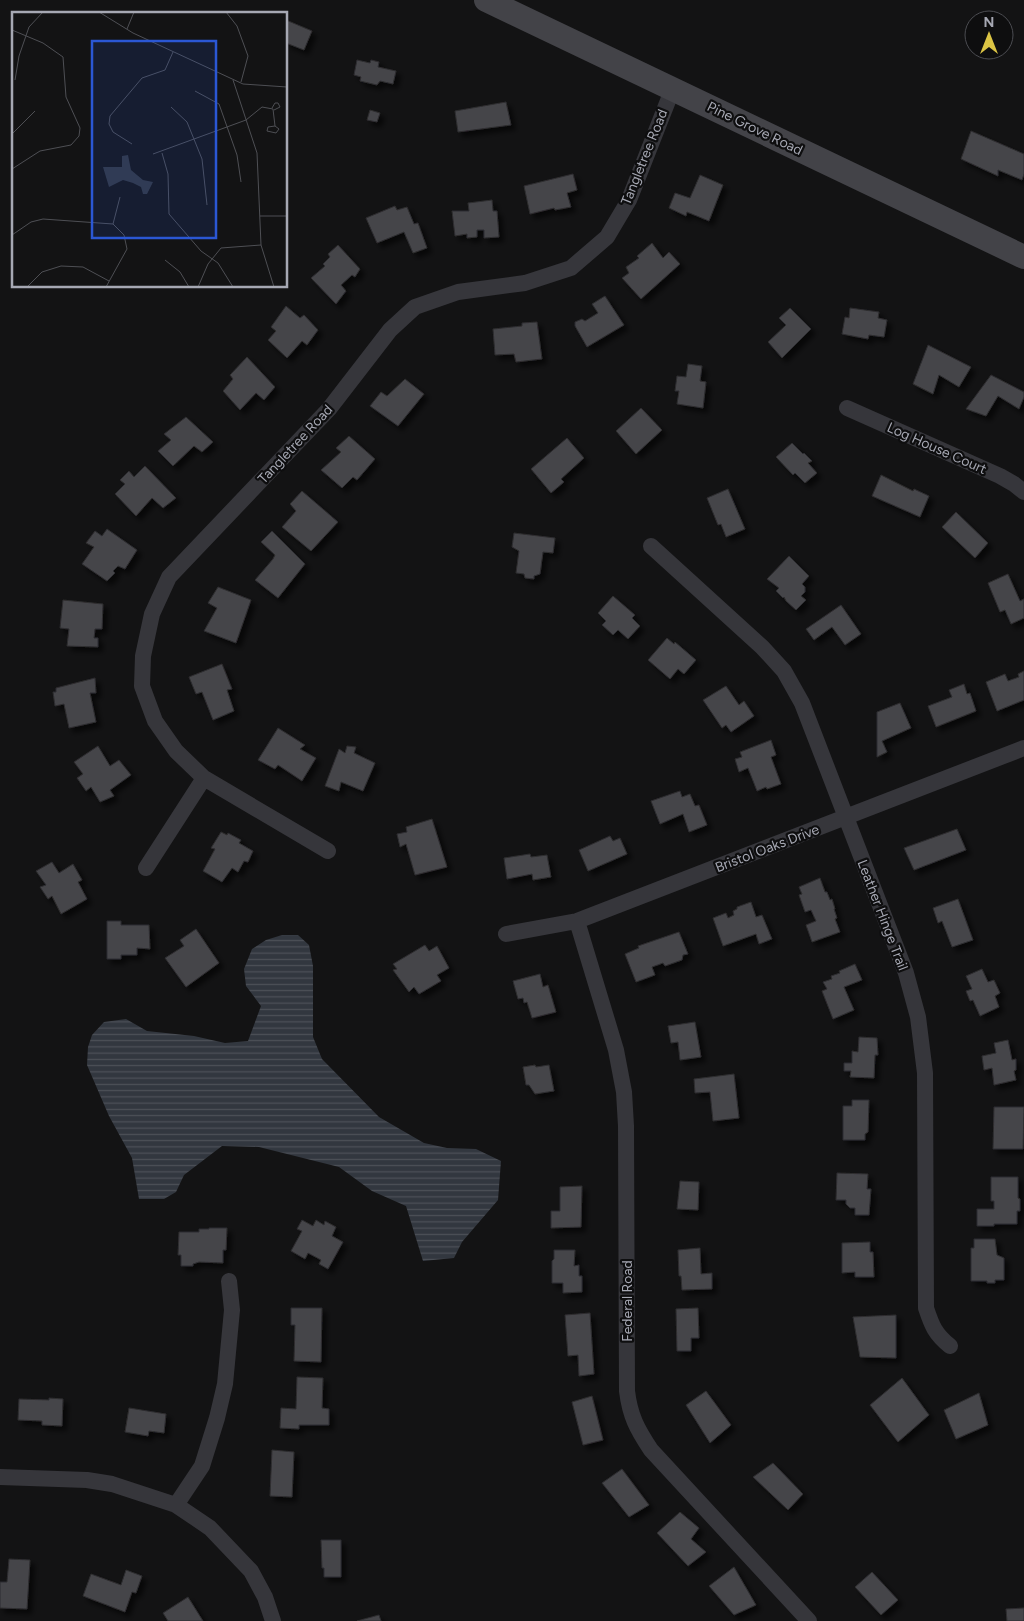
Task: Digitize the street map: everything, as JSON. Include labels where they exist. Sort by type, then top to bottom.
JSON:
[{"type":"main road","name":"Pine Grove Road","points":[[486,0],[1024,256]]},
{"type":"street","name":"Tangletree Road","points":[[328,851],[204,778],[176,751],[155,721],[142,686],[143,656],[152,614],[169,577],[329,409],[390,330],[415,307],[458,292],[525,283],[571,268],[607,237],[629,200],[673,88]]},
{"type":"street","name":"Log House Court","points":[[848,408],[1000,476],[1024,492]]},
{"type":"street","name":"Leather Hinge Trail","points":[[651,546],[762,647],[784,671],[802,703],[906,973],[918,1017],[925,1073],[926,1308],[934,1329],[950,1346]]},
{"type":"street","name":"Bristol Oaks Drive","points":[[506,934],[577,921],[1024,748]]},
{"type":"street","points":[[146,868],[204,778]]},
{"type":"street","name":"Federal Road","points":[[577,921],[616,1050],[624,1092],[626,1126],[627,1391],[629,1408],[636,1428],[651,1450],[809,1621]]},
{"type":"street","points":[[176,1505],[202,1466],[217,1418],[225,1384],[232,1310],[229,1281]]},
{"type":"street","points":[[0,1477],[87,1480],[112,1484],[176,1505],[210,1528],[251,1571],[265,1597],[273,1621]]},
{"type":"shaded area","points":[[282,935],[298,935],[309,945],[313,966],[313,1037],[322,1059],[379,1117],[424,1143],[447,1148],[476,1149],[501,1161],[498,1200],[462,1242],[454,1258],[423,1261],[406,1206],[372,1191],[339,1167],[259,1147],[222,1146],[184,1175],[176,1192],[164,1199],[139,1199],[132,1158],[109,1116],[87,1065],[88,1047],[92,1035],[104,1022],[126,1019],[147,1031],[194,1036],[225,1043],[248,1041],[261,1006],[246,986],[244,969],[252,949],[266,940]]},
{"type":"building","points":[[288,21],[312,31],[304,50],[288,44]]},
{"type":"building","points":[[357,60],[370,63],[371,60],[379,62],[378,67],[396,71],[393,84],[380,81],[377,85],[360,81],[361,77],[354,75]]},
{"type":"building","points":[[506,102],[511,125],[458,132],[455,111]]},
{"type":"building","points":[[370,110],[380,113],[377,122],[367,120]]},
{"type":"building","points":[[971,131],[1024,154],[1024,174],[1022,180],[998,170],[998,176],[961,159]]},
{"type":"building","points":[[573,174],[577,190],[567,193],[571,207],[555,210],[554,208],[530,214],[524,186]]},
{"type":"building","points":[[700,175],[723,185],[709,221],[687,212],[686,216],[669,208],[675,193],[690,198]]},
{"type":"building","points":[[492,200],[493,211],[497,211],[499,237],[484,238],[484,230],[477,230],[477,237],[467,238],[467,234],[455,236],[452,211],[469,211],[468,203]]},
{"type":"building","points":[[395,206],[397,210],[407,207],[414,224],[418,223],[427,248],[413,253],[404,232],[377,243],[366,218]]},
{"type":"building","points":[[652,243],[663,258],[669,252],[680,264],[641,299],[622,278],[629,273],[626,267],[639,258],[637,256]]},
{"type":"building","points":[[338,245],[360,269],[355,277],[352,275],[341,285],[346,291],[336,304],[311,278],[325,266],[323,264],[330,257],[328,254]]},
{"type":"building","points":[[605,296],[624,325],[587,347],[575,326],[575,322],[582,319],[585,321],[598,313],[592,304]]},
{"type":"building","points":[[286,306],[300,318],[304,315],[318,330],[307,345],[302,341],[287,358],[268,340],[276,331],[271,327]]},
{"type":"building","points":[[790,308],[811,329],[782,358],[768,342],[786,325],[779,318]]},
{"type":"building","points":[[850,308],[879,312],[878,318],[887,320],[884,337],[869,335],[868,339],[842,334],[845,317],[849,318]]},
{"type":"building","points":[[537,322],[542,359],[516,362],[514,354],[495,355],[493,329],[522,326],[522,323]]},
{"type":"building","points":[[928,345],[971,367],[959,387],[939,375],[933,394],[913,384]]},
{"type":"building","points":[[247,357],[275,387],[264,400],[256,393],[240,410],[223,391],[233,379],[230,375]]},
{"type":"building","points":[[688,364],[702,366],[700,381],[706,382],[703,408],[677,404],[679,391],[675,391],[677,376],[686,377]]},
{"type":"building","points":[[991,375],[1024,392],[1019,409],[998,396],[986,416],[966,409]]},
{"type":"building","points":[[405,379],[424,394],[398,426],[370,406],[381,392],[387,396]]},
{"type":"building","points":[[641,408],[662,430],[636,454],[616,431]]},
{"type":"building","points":[[186,417],[213,442],[202,452],[194,446],[173,466],[158,451],[171,440],[164,434]]},
{"type":"building","points":[[349,436],[375,459],[357,480],[353,477],[342,488],[321,470],[341,452],[336,448]]},
{"type":"building","points":[[567,438],[584,458],[561,479],[564,482],[551,493],[531,469]]},
{"type":"building","points":[[792,443],[812,461],[808,463],[817,473],[805,483],[795,473],[793,475],[776,457]]},
{"type":"building","points":[[145,466],[176,498],[163,508],[152,498],[136,516],[115,494],[125,484],[120,480],[129,471],[134,477]]},
{"type":"building","points":[[881,475],[913,491],[914,489],[929,496],[920,517],[872,496]]},
{"type":"building","points":[[728,489],[745,529],[726,537],[721,524],[718,525],[707,498]]},
{"type":"building","points":[[302,491],[338,522],[311,551],[282,527],[296,511],[290,504]]},
{"type":"building","points":[[956,512],[988,543],[975,558],[942,527]]},
{"type":"building","points":[[107,529],[137,550],[125,569],[118,566],[113,571],[115,573],[107,581],[82,564],[94,547],[86,543],[95,531],[102,536]]},
{"type":"building","points":[[272,531],[305,564],[278,598],[255,580],[275,555],[261,542]]},
{"type":"building","points":[[514,533],[555,538],[553,553],[543,552],[540,574],[534,576],[534,579],[525,578],[524,574],[516,573],[519,551],[512,547]]},
{"type":"building","points":[[789,556],[809,576],[802,584],[805,587],[805,592],[801,596],[806,600],[796,610],[776,591],[779,588],[767,579]]},
{"type":"building","points":[[1008,574],[1020,601],[1024,599],[1024,618],[1011,624],[1005,610],[1000,612],[988,583]]},
{"type":"building","points":[[218,587],[251,600],[236,643],[204,631],[217,608],[208,603]]},
{"type":"building","points":[[613,596],[635,615],[632,618],[640,626],[628,639],[618,630],[613,635],[602,625],[606,621],[598,613]]},
{"type":"building","points":[[63,600],[103,604],[102,629],[95,629],[94,638],[98,638],[98,647],[67,646],[69,629],[60,628]]},
{"type":"building","points":[[841,605],[861,634],[845,645],[832,627],[814,640],[806,629]]},
{"type":"building","points":[[667,638],[674,644],[675,642],[696,660],[684,674],[678,669],[670,679],[648,660]]},
{"type":"building","points":[[222,664],[232,689],[227,690],[234,711],[213,720],[202,692],[196,694],[189,677]]},
{"type":"building","points":[[1024,671],[1024,700],[997,711],[986,682],[1005,674],[1008,681],[1019,677],[1018,674]]},
{"type":"building","points":[[95,678],[96,693],[90,693],[96,722],[69,728],[64,704],[55,706],[53,692],[56,692],[56,688]]},
{"type":"building","points":[[964,684],[967,694],[970,693],[976,711],[936,727],[928,706],[952,697],[949,690]]},
{"type":"building","points":[[726,686],[739,705],[744,701],[754,716],[731,732],[726,725],[722,728],[703,700]]},
{"type":"building","points":[[900,703],[911,728],[882,741],[887,752],[877,757],[877,712]]},
{"type":"building","points":[[278,728],[305,745],[300,749],[316,758],[302,781],[278,765],[275,769],[258,760]]},
{"type":"building","points":[[771,740],[776,755],[771,757],[781,784],[757,791],[748,768],[739,772],[735,759],[742,757],[740,752]]},
{"type":"building","points":[[98,746],[110,766],[119,760],[131,775],[110,790],[114,796],[100,802],[91,787],[86,791],[77,778],[83,774],[74,762]]},
{"type":"building","points":[[347,746],[356,747],[354,753],[375,763],[363,791],[341,782],[339,791],[325,786],[339,749],[345,753]]},
{"type":"building","points":[[680,791],[682,797],[690,794],[695,806],[699,805],[707,825],[689,832],[683,814],[660,824],[651,801]]},
{"type":"building","points":[[432,819],[447,867],[415,875],[406,844],[400,847],[397,834],[407,832],[406,827]]},
{"type":"building","points":[[957,829],[966,850],[914,870],[904,848]]},
{"type":"building","points":[[221,832],[227,835],[228,833],[241,840],[239,843],[253,851],[248,862],[244,861],[238,872],[232,868],[222,882],[203,871],[215,849],[211,848]]},
{"type":"building","points":[[610,836],[613,841],[620,838],[627,854],[588,871],[579,850]]},
{"type":"building","points":[[530,854],[531,857],[547,855],[551,877],[533,880],[532,874],[507,879],[504,858]]},
{"type":"building","points":[[52,862],[59,873],[73,864],[82,880],[78,882],[87,899],[61,914],[52,896],[48,899],[40,887],[46,885],[36,871]]},
{"type":"building","points":[[820,878],[825,892],[827,892],[830,900],[832,899],[837,918],[835,919],[840,932],[812,942],[806,925],[816,921],[811,910],[805,912],[799,895],[802,894],[799,887]]},
{"type":"building","points":[[958,899],[973,940],[952,947],[942,921],[938,923],[933,908]]},
{"type":"building","points":[[751,902],[756,917],[762,915],[772,939],[759,944],[756,934],[723,946],[713,918],[726,913],[728,918],[734,915],[733,911],[737,907]]},
{"type":"building","points":[[107,921],[121,921],[121,925],[149,925],[150,949],[137,948],[137,955],[121,955],[121,959],[107,959]]},
{"type":"building","points":[[196,929],[219,963],[186,987],[165,958],[184,946],[180,940]]},
{"type":"building","points":[[679,932],[688,954],[683,955],[682,960],[665,966],[663,963],[652,967],[655,975],[636,982],[625,954],[639,948],[638,946]]},
{"type":"building","points":[[425,945],[429,951],[437,946],[449,968],[437,975],[441,981],[419,994],[414,987],[409,992],[393,970],[397,969],[393,964]]},
{"type":"building","points":[[855,964],[862,980],[844,987],[854,1010],[833,1019],[822,991],[827,989],[823,982],[832,979],[831,976]]},
{"type":"building","points":[[982,969],[988,982],[994,980],[1000,993],[995,996],[999,1007],[980,1016],[973,1000],[970,1001],[966,991],[972,989],[966,976]]},
{"type":"building","points":[[540,974],[543,987],[548,985],[556,1012],[532,1018],[527,1002],[524,1003],[523,998],[518,999],[513,981]]},
{"type":"building","points":[[695,1022],[701,1057],[680,1060],[678,1042],[671,1043],[668,1026]]},
{"type":"building","points":[[859,1037],[877,1038],[878,1055],[875,1055],[874,1078],[850,1077],[851,1071],[844,1071],[844,1063],[852,1063],[852,1051],[858,1052]]},
{"type":"building","points":[[1008,1040],[1012,1060],[1016,1059],[1016,1070],[1014,1071],[1016,1080],[994,1085],[992,1068],[984,1070],[982,1056],[996,1053],[994,1043]]},
{"type":"building","points":[[535,1065],[536,1067],[549,1065],[554,1091],[535,1094],[529,1085],[526,1085],[523,1067]]},
{"type":"building","points":[[734,1074],[739,1118],[713,1121],[710,1092],[695,1093],[694,1079]]},
{"type":"building","points":[[852,1100],[869,1100],[868,1132],[865,1134],[865,1140],[843,1140],[843,1106],[852,1106]]},
{"type":"building","points":[[994,1107],[1024,1107],[1023,1149],[993,1149]]},
{"type":"building","points":[[837,1173],[868,1174],[867,1189],[871,1189],[869,1215],[855,1215],[855,1208],[850,1208],[846,1204],[846,1200],[836,1200]]},
{"type":"building","points":[[991,1177],[1018,1177],[1020,1211],[1017,1211],[1017,1224],[977,1226],[977,1209],[994,1209],[994,1201],[991,1201]]},
{"type":"building","points":[[680,1181],[699,1182],[698,1210],[677,1209]]},
{"type":"building","points":[[582,1186],[581,1227],[551,1228],[551,1211],[560,1211],[560,1187]]},
{"type":"building","points":[[302,1220],[313,1226],[316,1220],[324,1225],[325,1221],[336,1227],[332,1236],[343,1242],[328,1269],[319,1264],[321,1260],[308,1253],[305,1259],[291,1251],[302,1231],[297,1229]]},
{"type":"building","points":[[227,1228],[226,1250],[223,1250],[223,1263],[199,1262],[193,1264],[193,1266],[181,1266],[181,1255],[178,1255],[179,1232],[199,1232],[199,1229]]},
{"type":"building","points":[[974,1239],[995,1239],[997,1255],[1004,1258],[1004,1280],[995,1280],[995,1283],[971,1281],[971,1248],[974,1248]]},
{"type":"building","points":[[870,1242],[870,1252],[873,1252],[874,1277],[855,1277],[855,1272],[842,1273],[842,1243]]},
{"type":"building","points":[[700,1248],[701,1274],[712,1273],[712,1289],[682,1290],[681,1276],[679,1276],[678,1250]]},
{"type":"building","points":[[554,1250],[575,1250],[574,1266],[579,1265],[579,1276],[582,1276],[582,1292],[563,1293],[563,1283],[552,1283]]},
{"type":"building","points":[[291,1308],[322,1308],[321,1362],[294,1361],[295,1325],[291,1325]]},
{"type":"building","points":[[698,1308],[699,1338],[691,1338],[691,1351],[677,1351],[676,1309]]},
{"type":"building","points":[[590,1313],[594,1374],[579,1376],[578,1355],[568,1356],[565,1315]]},
{"type":"building","points":[[896,1315],[896,1358],[860,1357],[853,1317]]},
{"type":"building","points":[[297,1377],[323,1378],[322,1408],[329,1409],[329,1425],[299,1425],[299,1429],[280,1428],[281,1408],[296,1409]]},
{"type":"building","points":[[902,1378],[929,1415],[898,1442],[870,1405]]},
{"type":"building","points":[[706,1391],[731,1425],[710,1443],[686,1405]]},
{"type":"building","points":[[979,1393],[988,1425],[956,1439],[944,1410]]},
{"type":"building","points":[[592,1396],[603,1440],[583,1445],[572,1402]]},
{"type":"building","points":[[49,1398],[63,1399],[62,1426],[42,1425],[42,1421],[18,1420],[19,1399],[49,1400]]},
{"type":"building","points":[[129,1408],[166,1414],[164,1433],[149,1431],[148,1436],[125,1432]]},
{"type":"building","points":[[272,1450],[294,1452],[292,1497],[270,1496]]},
{"type":"building","points":[[773,1463],[803,1494],[788,1510],[753,1477]]},
{"type":"building","points":[[622,1469],[649,1505],[629,1517],[602,1483]]},
{"type":"building","points":[[680,1512],[699,1528],[691,1539],[706,1552],[688,1566],[657,1533]]},
{"type":"building","points":[[321,1540],[341,1540],[341,1577],[324,1577]]},
{"type":"building","points":[[9,1559],[30,1560],[27,1609],[0,1608],[0,1582],[7,1582]]},
{"type":"building","points":[[734,1567],[756,1605],[734,1615],[709,1586]]},
{"type":"building","points":[[126,1570],[142,1576],[136,1593],[132,1592],[125,1612],[83,1596],[91,1574],[121,1585]]},
{"type":"building","points":[[872,1572],[898,1600],[881,1615],[855,1587]]},
{"type":"building","points":[[188,1597],[203,1621],[168,1621],[163,1613]]},
{"type":"building","points":[[1024,1608],[1024,1621],[1007,1621],[1006,1609]]},
{"type":"building","points":[[379,1615],[381,1621],[357,1621]]}]
